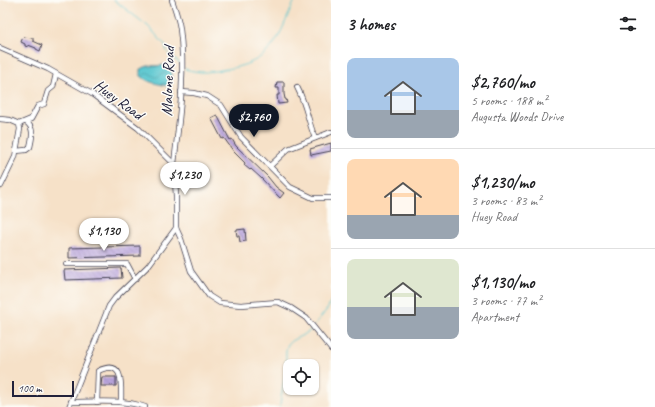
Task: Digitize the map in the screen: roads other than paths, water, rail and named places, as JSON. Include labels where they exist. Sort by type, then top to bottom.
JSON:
[{"type":"street","name":"Malone Road","points":[[172,0],[180,28],[182,52],[181,92],[174,164]]},
{"type":"street","name":"Huey Road","points":[[0,48],[56,74],[92,94],[138,128],[174,164]]},
{"type":"street","points":[[0,119],[10,120],[19,124],[31,119],[38,106],[44,104],[48,91],[53,87],[56,74]]},
{"type":"street","points":[[298,88],[304,100],[308,121],[315,138]]},
{"type":"street","points":[[181,92],[207,96],[221,106],[241,137],[290,187],[313,198],[331,198]]},
{"type":"street","points":[[16,151],[26,150],[30,147],[32,131],[26,122]]},
{"type":"street","points":[[1,186],[15,157],[20,129],[19,124]]},
{"type":"street","points":[[270,166],[288,149],[331,132]]},
{"type":"street","points":[[174,164],[176,228],[191,271],[209,296],[220,303],[241,305],[278,302],[291,308],[306,318],[331,349]]},
{"type":"street","points":[[143,407],[133,403],[121,402],[98,402],[70,405],[109,306],[115,298],[148,266],[176,228]]},
{"type":"street","points":[[66,264],[127,264],[135,279]]},
{"type":"street","points":[[98,402],[98,372],[103,369],[111,368],[117,371],[120,375],[121,402]]},
{"type":"water","points":[[169,65],[171,76],[167,86],[150,82],[140,75],[140,69],[148,66]]},
{"type":"waterway","points":[[114,0],[149,27],[165,45],[170,56],[180,63]]},
{"type":"waterway","points":[[185,69],[191,71],[210,72],[237,67],[255,61],[274,43],[295,0]]},
{"type":"waterway","points":[[314,326],[328,308],[331,301]]},
{"type":"waterway","points":[[280,407],[286,367],[287,347],[291,341],[312,329]]}]
